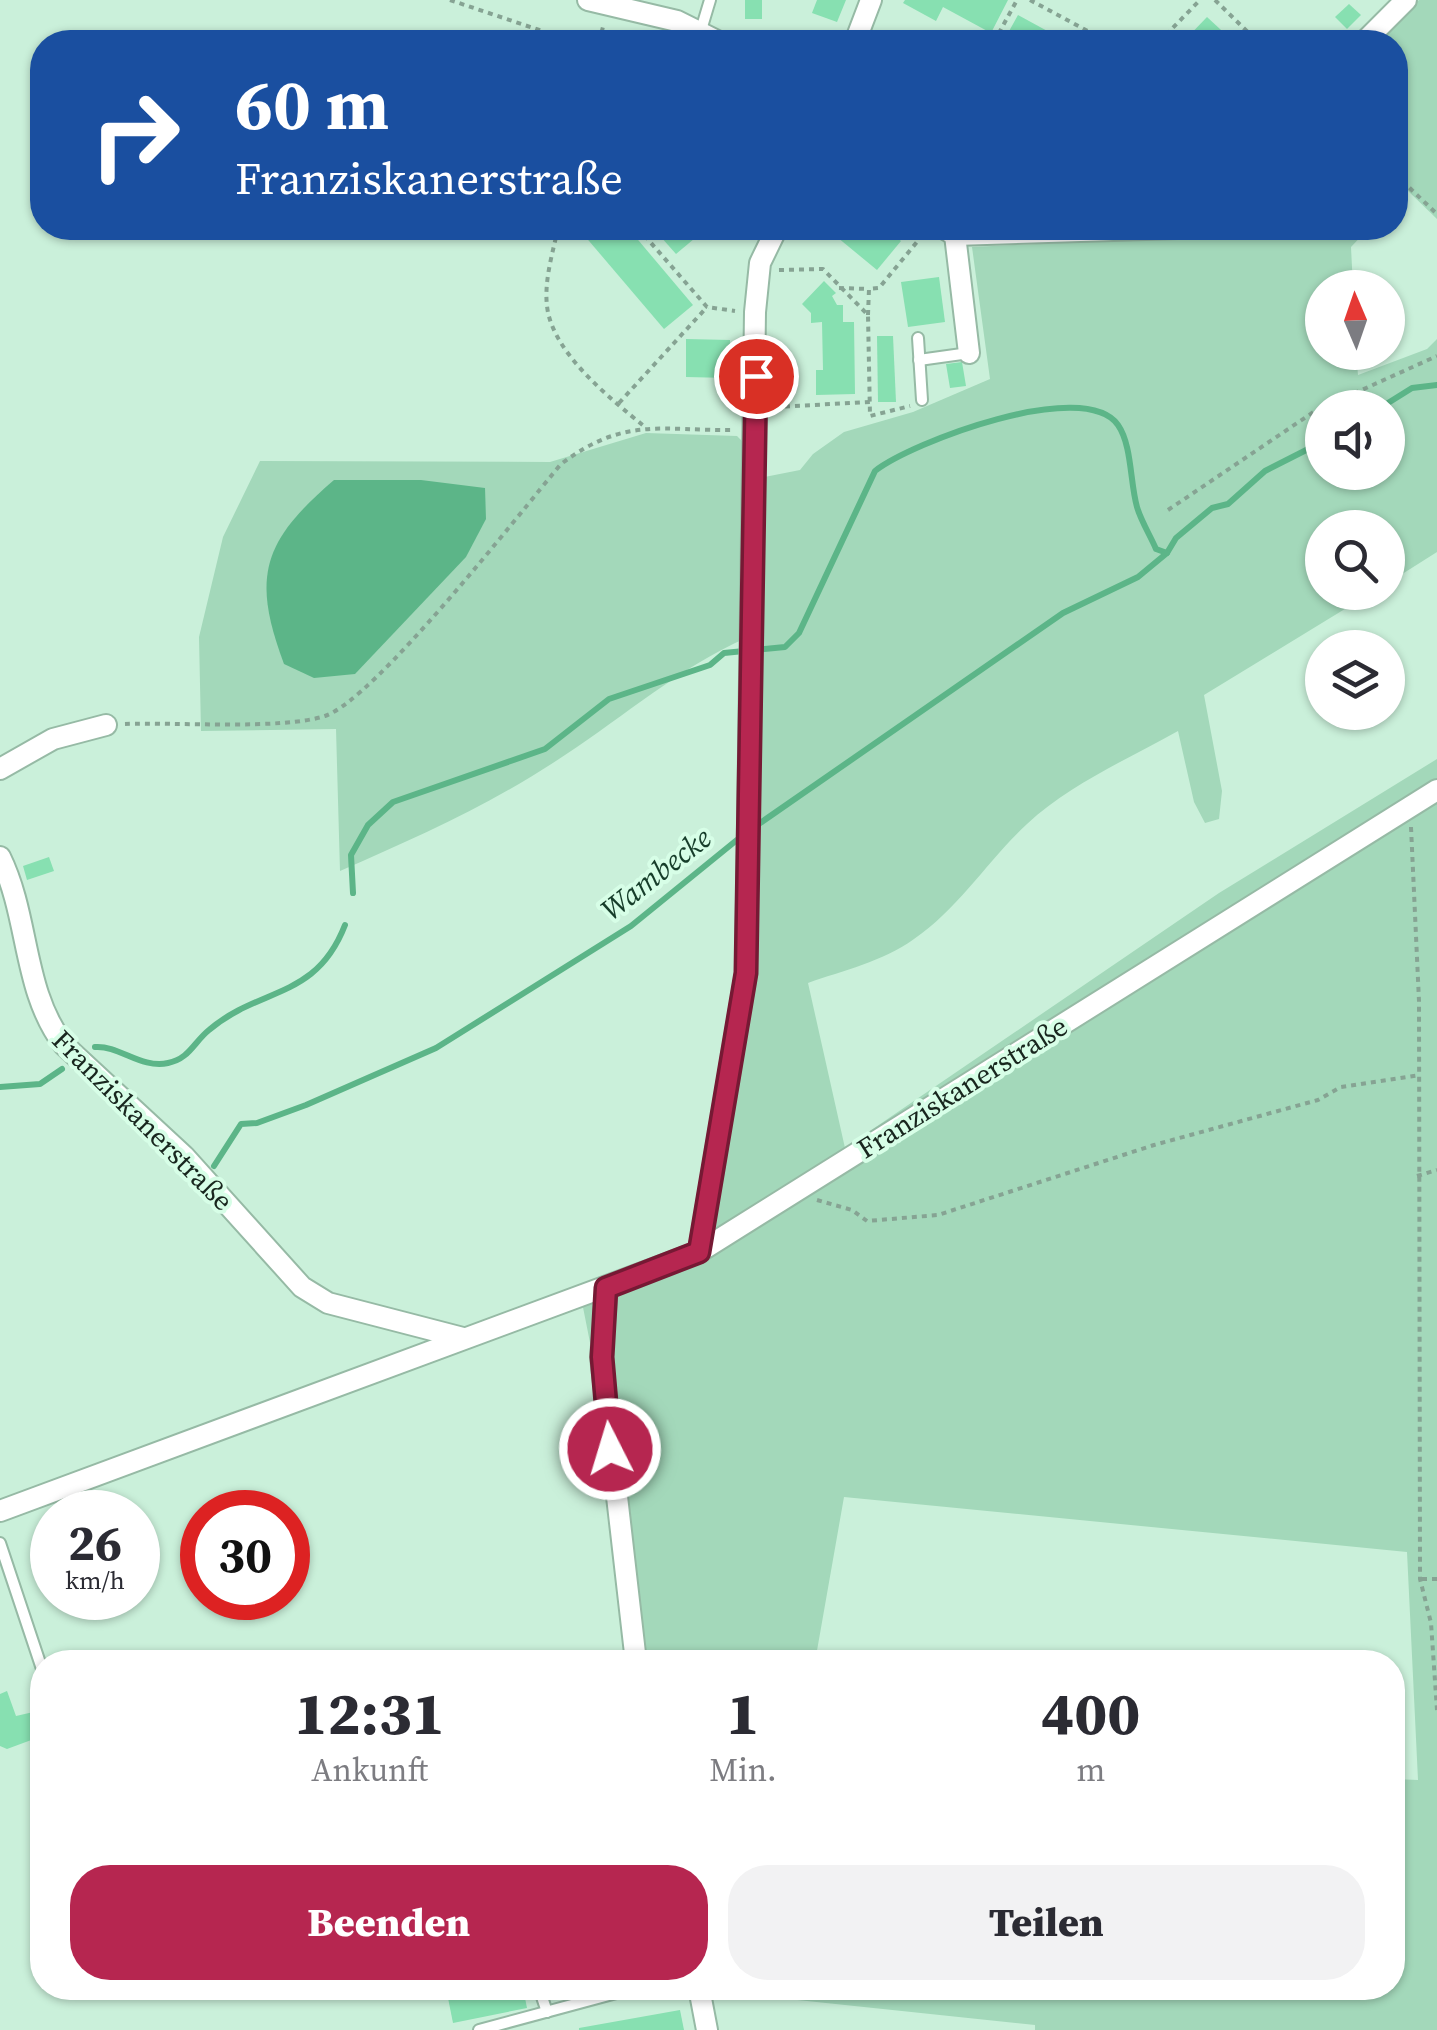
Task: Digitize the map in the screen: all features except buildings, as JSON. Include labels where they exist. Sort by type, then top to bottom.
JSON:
[{"type":"street","points":[[588,0],[701,30]]},
{"type":"street","points":[[860,30],[872,0]]},
{"type":"street","points":[[1376,30],[1406,0]]},
{"type":"street","points":[[699,1252],[740,1031],[746,973],[755,312],[760,262],[771,240]]},
{"type":"street","points":[[950,240],[969,353]]},
{"type":"street","points":[[0,770],[54,740],[106,725]]},
{"type":"street","name":"Franziskanerstraße","points":[[0,1511],[699,1252],[1437,790]]},
{"type":"street","name":"Franziskanerstraße","points":[[0,857],[13,883],[35,993],[48,1024],[64,1045],[184,1156],[280,1266],[328,1304],[463,1338]]},
{"type":"street","points":[[606,1288],[602,1357],[635,1650]]},
{"type":"street","points":[[702,2000],[708,2030]]},
{"type":"lane","points":[[701,30],[710,0]]},
{"type":"lane","points":[[918,338],[922,400]]},
{"type":"lane","points":[[920,360],[969,353]]},
{"type":"lane","points":[[0,1542],[35,1650]]},
{"type":"lane","points":[[542,2000],[546,2012]]},
{"type":"lane","points":[[480,2030],[590,2000]]},
{"type":"path","points":[[450,0],[540,30]]},
{"type":"path","points":[[1001,30],[1017,0]]},
{"type":"path","points":[[1030,0],[1086,30]]},
{"type":"path","points":[[1171,30],[1200,0]]},
{"type":"path","points":[[1215,0],[1246,30]]},
{"type":"path","points":[[1408,186],[1437,214]]},
{"type":"path","points":[[556,240],[547,288],[552,327],[567,350],[645,427]]},
{"type":"path","points":[[649,240],[707,306],[755,312]]},
{"type":"path","points":[[839,288],[879,288],[919,240]]},
{"type":"path","points":[[760,262],[779,270],[824,269],[868,315]]},
{"type":"path","points":[[868,289],[870,416],[922,400]]},
{"type":"path","points":[[618,404],[707,306]]},
{"type":"path","points":[[1168,510],[1315,410],[1437,356]]},
{"type":"path","points":[[756,408],[870,402]]},
{"type":"path","points":[[106,725],[288,721],[326,715],[354,697],[390,663],[561,464],[592,441],[645,427],[754,430]]},
{"type":"path","points":[[1409,808],[1416,867],[1420,1075],[1420,1580],[1431,1623],[1437,1710]]},
{"type":"path","points":[[792,1193],[852,1210],[867,1222],[938,1216],[1154,1145],[1318,1100],[1341,1087],[1420,1075]]},
{"type":"path","points":[[1417,1176],[1437,1170]]},
{"type":"path","points":[[1420,1580],[1437,1579]]},
{"type":"shaded area","points":[[1419,0],[1437,0],[1437,219],[1408,191],[1408,30],[1388,30]]},
{"type":"shaded area","points":[[1120,240],[1358,240],[1351,247],[1352,270],[1305,270],[1305,370],[1358,370],[1358,375],[1371,370],[1405,370],[1405,357],[1427,349],[1437,339],[1437,552],[1405,572],[1405,510],[1305,510],[1305,610],[1343,610],[1204,695],[1222,791],[1219,819],[1205,823],[1194,802],[1178,731],[1100,773],[1044,810],[945,913],[914,939],[876,960],[808,983],[845,1148],[1219,893],[1437,759],[1437,2030],[1035,2030],[1035,2025],[798,2000],[1405,2000],[1405,1779],[1418,1780],[1407,1552],[844,1497],[817,1650],[625,1650],[597,1378],[579,1287],[692,1244],[739,996],[746,638],[675,678],[511,789],[340,871],[336,729],[201,731],[199,637],[223,537],[260,461],[550,462],[646,433],[737,436],[746,445],[749,480],[800,470],[813,454],[844,432],[913,412],[990,379],[972,247]]},
{"type":"shaded area","points":[[334,480],[421,480],[485,488],[486,519],[466,557],[355,674],[314,678],[284,664],[268,607],[267,583],[278,542],[310,502]]},
{"type":"waterway","name":"Wambecke","points":[[1405,392],[1437,385]]},
{"type":"waterway","name":"Wambecke","points":[[353,893],[351,855],[368,825],[393,802],[545,749],[609,699],[710,665],[724,653],[785,647],[799,633],[875,471],[924,445],[998,419],[1036,411],[1071,408],[1099,412],[1123,433],[1139,512],[1156,549],[1167,553]]},
{"type":"waterway","name":"Wambecke","points":[[753,828],[1063,613],[1138,577],[1212,508],[1228,504],[1265,471],[1305,451]]},
{"type":"waterway","name":"Wambecke","points":[[214,1166],[241,1124],[257,1123],[306,1105],[436,1048],[631,926],[743,835]]},
{"type":"waterway","name":"Wambecke","points":[[95,1047],[149,1063],[175,1061],[229,1016],[303,980],[333,949],[345,925]]},
{"type":"waterway","name":"Wambecke","points":[[0,1087],[40,1084],[62,1069]]},
{"type":"route","points":[[610,1449],[602,1357],[606,1288],[699,1252],[740,1031],[748,903],[756,376]]}]
